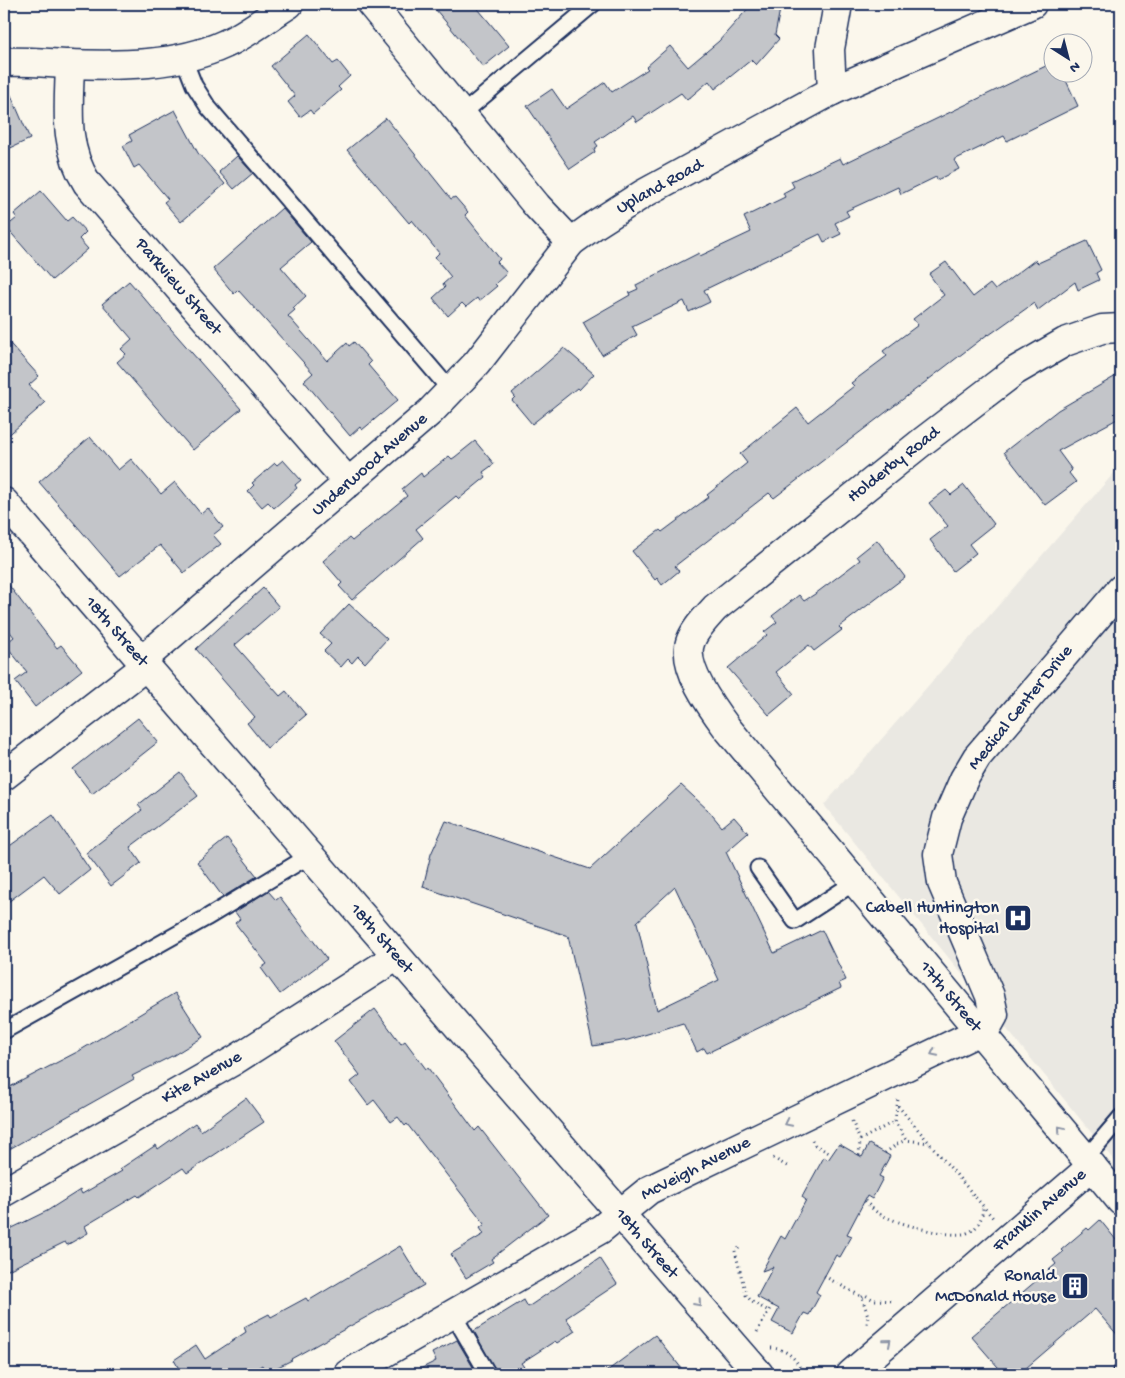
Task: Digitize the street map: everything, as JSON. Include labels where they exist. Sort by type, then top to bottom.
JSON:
[{"type":"street","points":[[4,62],[70,64],[151,62],[183,57],[225,45],[290,4]]},
{"type":"street","points":[[371,4],[537,206],[571,242]]},
{"type":"street","points":[[832,91],[830,49],[838,4]]},
{"type":"street","name":"Upland Road","points":[[571,242],[643,194],[832,91],[1032,4]]},
{"type":"street","name":"Parkview Street","points":[[70,64],[72,150],[78,168],[87,183],[349,483]]},
{"type":"street","name":"Underwood Avenue","points":[[4,776],[143,663],[452,392],[571,242]]},
{"type":"street","name":"Holderby Road","points":[[690,641],[715,608],[729,596],[1015,371],[1065,342],[1102,329],[1121,328]]},
{"type":"street","name":"18th Street","points":[[4,502],[759,1374]]},
{"type":"street","name":"Medical Center Drive","points":[[978,1032],[989,1024],[994,1015],[994,1007],[942,883],[938,854],[947,818],[964,779],[977,758],[1121,589]]},
{"type":"street","name":"17th Street","points":[[690,641],[690,662],[710,704],[978,1032],[1121,1201]]},
{"type":"street","name":"Kite Avenue","points":[[4,1192],[235,1060],[396,957]]},
{"type":"street","name":"McVeigh Avenue","points":[[348,1374],[601,1229],[649,1190],[978,1032]]},
{"type":"street","name":"Franklin Avenue","points":[[851,1374],[1089,1162]]},
{"type":"lane","points":[[462,114],[594,4]]},
{"type":"lane","points":[[183,57],[194,85],[208,107],[452,392]]},
{"type":"lane","points":[[4,1031],[206,918],[309,856]]},
{"type":"lane","points":[[758,868],[795,920],[855,882]]},
{"type":"lane","points":[[1089,1162],[1121,1117]]},
{"type":"lane","points":[[453,1314],[488,1374]]},
{"type":"path","points":[[898,1096],[895,1121],[906,1140]]},
{"type":"path","points":[[898,1106],[994,1219]]},
{"type":"path","points":[[851,1118],[860,1140],[859,1155]]},
{"type":"path","points":[[860,1140],[895,1121]]},
{"type":"path","points":[[811,1138],[815,1145],[831,1154]]},
{"type":"path","points":[[886,1153],[896,1144],[906,1140],[930,1144]]},
{"type":"path","points":[[770,1157],[790,1168]]},
{"type":"path","points":[[865,1202],[878,1213],[891,1220],[953,1234],[965,1234],[975,1229],[982,1216],[983,1208]]},
{"type":"path","points":[[739,1248],[735,1251],[746,1295],[752,1302],[769,1311]]},
{"type":"path","points":[[824,1276],[862,1297],[865,1295],[883,1301],[901,1300]]},
{"type":"path","points":[[862,1297],[868,1316],[864,1332]]},
{"type":"path","points":[[757,1332],[772,1305]]},
{"type":"path","points":[[768,1347],[776,1348],[791,1355],[802,1374]]},
{"type":"shaded area","name":"Cabell Huntington Hospital","points":[[1121,465],[1121,1169],[824,805]]},
{"type":"building","points":[[431,4],[474,4],[509,46],[483,67]]},
{"type":"building","points":[[752,4],[781,4],[775,35],[779,39],[756,65],[751,60],[715,89],[709,81],[687,100],[681,93],[637,122],[633,116],[595,142],[598,146],[594,149],[595,152],[570,169],[527,106],[552,89],[566,109],[605,82],[612,92],[648,69],[646,67],[670,46],[688,67],[719,41]]},
{"type":"building","points":[[309,34],[333,64],[338,61],[350,76],[338,87],[341,90],[313,114],[310,110],[300,117],[288,102],[295,96],[271,66]]},
{"type":"building","points":[[1042,68],[1042,82],[1067,82],[1078,106],[1007,141],[1004,136],[954,160],[959,169],[937,180],[936,177],[901,194],[898,187],[846,211],[849,216],[835,223],[841,234],[824,242],[820,234],[704,290],[710,302],[689,312],[684,301],[632,326],[637,335],[602,355],[583,322],[630,295],[629,293],[638,289],[636,285],[699,253],[700,256],[751,232],[744,217],[785,197],[783,193],[794,187],[791,181],[840,158],[843,164]]},
{"type":"building","points":[[4,79],[30,139],[4,151]]},
{"type":"building","points":[[175,110],[198,153],[225,184],[181,222],[164,202],[168,199],[139,165],[134,168],[123,146],[132,141],[129,135]]},
{"type":"building","points":[[386,118],[451,199],[455,197],[468,212],[465,215],[500,259],[497,262],[507,273],[495,284],[497,286],[479,301],[477,298],[466,307],[462,303],[448,316],[433,298],[445,287],[443,284],[451,277],[435,257],[439,253],[412,220],[409,223],[347,150]]},
{"type":"building","points":[[237,156],[253,173],[234,189],[219,172]]},
{"type":"building","points":[[41,191],[67,221],[72,217],[86,232],[79,239],[88,249],[52,280],[6,227],[17,218],[14,214]]},
{"type":"building","points":[[282,208],[311,242],[281,267],[306,296],[293,308],[295,310],[288,316],[327,361],[347,343],[349,346],[354,342],[371,362],[368,365],[398,400],[362,430],[360,427],[350,436],[304,381],[313,373],[238,290],[234,294],[213,269]]},
{"type":"building","points":[[1087,241],[1101,270],[1096,273],[1099,280],[1078,290],[1075,282],[1038,310],[1034,303],[988,334],[774,498],[769,493],[675,566],[679,571],[662,585],[657,578],[655,580],[632,551],[660,530],[662,532],[709,497],[707,495],[747,463],[740,454],[797,408],[808,422],[854,386],[851,383],[887,356],[883,351],[918,325],[913,319],[944,295],[929,274],[946,262],[973,297],[990,284],[995,290],[1035,260],[1038,263]]},
{"type":"building","points":[[129,281],[241,409],[193,450],[117,362],[126,354],[121,349],[132,339],[102,304]]},
{"type":"building","points":[[4,337],[39,376],[29,385],[45,403],[4,439]]},
{"type":"building","points":[[564,348],[594,374],[579,390],[577,388],[532,424],[512,400],[515,397],[512,393]]},
{"type":"building","points":[[1121,373],[1121,417],[1058,451],[1072,470],[1069,473],[1076,482],[1045,505],[1004,452],[1058,410]]},
{"type":"building","points":[[90,437],[118,470],[131,459],[161,494],[175,482],[201,514],[208,508],[223,527],[213,535],[221,544],[184,573],[160,545],[120,576],[39,482]]},
{"type":"building","points":[[475,441],[494,464],[483,472],[486,477],[459,499],[456,496],[416,529],[423,538],[352,600],[339,586],[342,583],[323,561],[349,538],[352,541],[407,496],[402,489],[421,473],[423,477],[449,456],[452,459]]},
{"type":"building","points":[[283,460],[301,480],[295,485],[297,488],[274,508],[268,502],[262,507],[248,491],[254,485],[252,483],[275,463],[277,465]]},
{"type":"building","points":[[964,485],[994,524],[969,544],[976,553],[953,571],[930,540],[948,526],[929,503],[946,490],[951,495]]},
{"type":"building","points":[[877,540],[905,577],[839,627],[842,630],[814,651],[809,645],[776,672],[794,694],[769,715],[728,668],[767,635],[764,632],[777,622],[772,616],[799,595],[804,601],[815,594],[860,560],[857,556]]},
{"type":"building","points":[[4,579],[57,648],[61,645],[82,670],[35,707],[15,681],[27,672],[5,644],[14,637],[4,624]]},
{"type":"building","points":[[263,588],[279,607],[235,645],[280,696],[286,691],[306,715],[267,748],[247,723],[255,717],[196,649]]},
{"type":"building","points":[[349,604],[387,639],[365,663],[358,656],[352,663],[348,659],[341,667],[324,651],[331,644],[320,634]]},
{"type":"building","points":[[138,718],[158,742],[92,794],[73,769]]},
{"type":"building","points":[[180,772],[198,796],[130,847],[141,863],[111,886],[86,853],[142,810],[138,805]]},
{"type":"building","points":[[681,785],[708,810],[722,827],[734,817],[748,833],[726,852],[774,953],[822,930],[846,980],[839,983],[841,988],[707,1053],[704,1048],[697,1052],[683,1023],[628,1040],[593,1046],[568,936],[423,887],[431,854],[446,821],[590,869]],"holes":[[[675,887],[719,980],[657,1010],[637,922]]]},
{"type":"building","points":[[53,815],[90,870],[60,894],[44,875],[4,905],[4,850]]},
{"type":"building","points":[[227,838],[257,876],[223,897],[197,862]]},
{"type":"building","points":[[268,891],[276,900],[280,897],[327,959],[280,994],[261,968],[267,964],[235,923],[240,919],[235,912]]},
{"type":"building","points":[[175,993],[203,1037],[174,1055],[132,1076],[134,1079],[4,1152],[4,1090],[79,1051]]},
{"type":"building","points":[[375,1009],[401,1044],[405,1041],[426,1069],[428,1068],[475,1131],[479,1127],[548,1215],[491,1259],[493,1262],[466,1278],[451,1254],[484,1234],[480,1228],[485,1224],[407,1124],[405,1126],[398,1117],[391,1122],[374,1100],[368,1105],[351,1082],[360,1075],[334,1041]]},
{"type":"building","points":[[246,1098],[264,1122],[187,1173],[183,1168],[139,1197],[137,1195],[85,1226],[88,1233],[67,1245],[65,1242],[4,1272],[4,1232],[47,1211],[80,1190],[82,1194],[122,1171],[120,1169],[156,1145],[158,1149],[195,1123],[201,1131]]},
{"type":"building","points":[[839,1144],[862,1157],[869,1144],[890,1156],[879,1176],[883,1178],[872,1199],[867,1196],[847,1234],[852,1236],[840,1257],[836,1255],[816,1292],[820,1295],[809,1315],[804,1313],[793,1333],[772,1322],[779,1309],[757,1297],[773,1267],[762,1271],[781,1236],[785,1239],[806,1200],[802,1197],[824,1157],[828,1160]]},
{"type":"building","name":"Ronald McDonald House","points":[[1100,1220],[1121,1246],[1121,1339],[1095,1309],[1019,1374],[1004,1374],[971,1336],[1056,1264],[1053,1260],[1063,1252],[1061,1250],[1087,1228],[1089,1230]]},
{"type":"building","points":[[400,1246],[424,1285],[292,1360],[266,1373],[262,1365],[248,1374],[182,1374],[174,1360],[196,1345],[205,1359],[246,1332],[244,1327],[269,1314],[271,1317],[306,1298],[308,1301]]},
{"type":"building","points":[[600,1258],[617,1284],[566,1318],[575,1331],[557,1343],[555,1341],[521,1363],[529,1374],[497,1374],[474,1331],[524,1300],[528,1307]]},
{"type":"building","points":[[655,1335],[686,1374],[603,1374]]},
{"type":"building","points":[[457,1340],[477,1374],[410,1374],[436,1361],[432,1353]]},
{"type":"place","name":"Cabell Huntington Hospital","points":[[1018,918]]},
{"type":"place","name":"Ronald McDonald House","points":[[1075,1286]]}]
